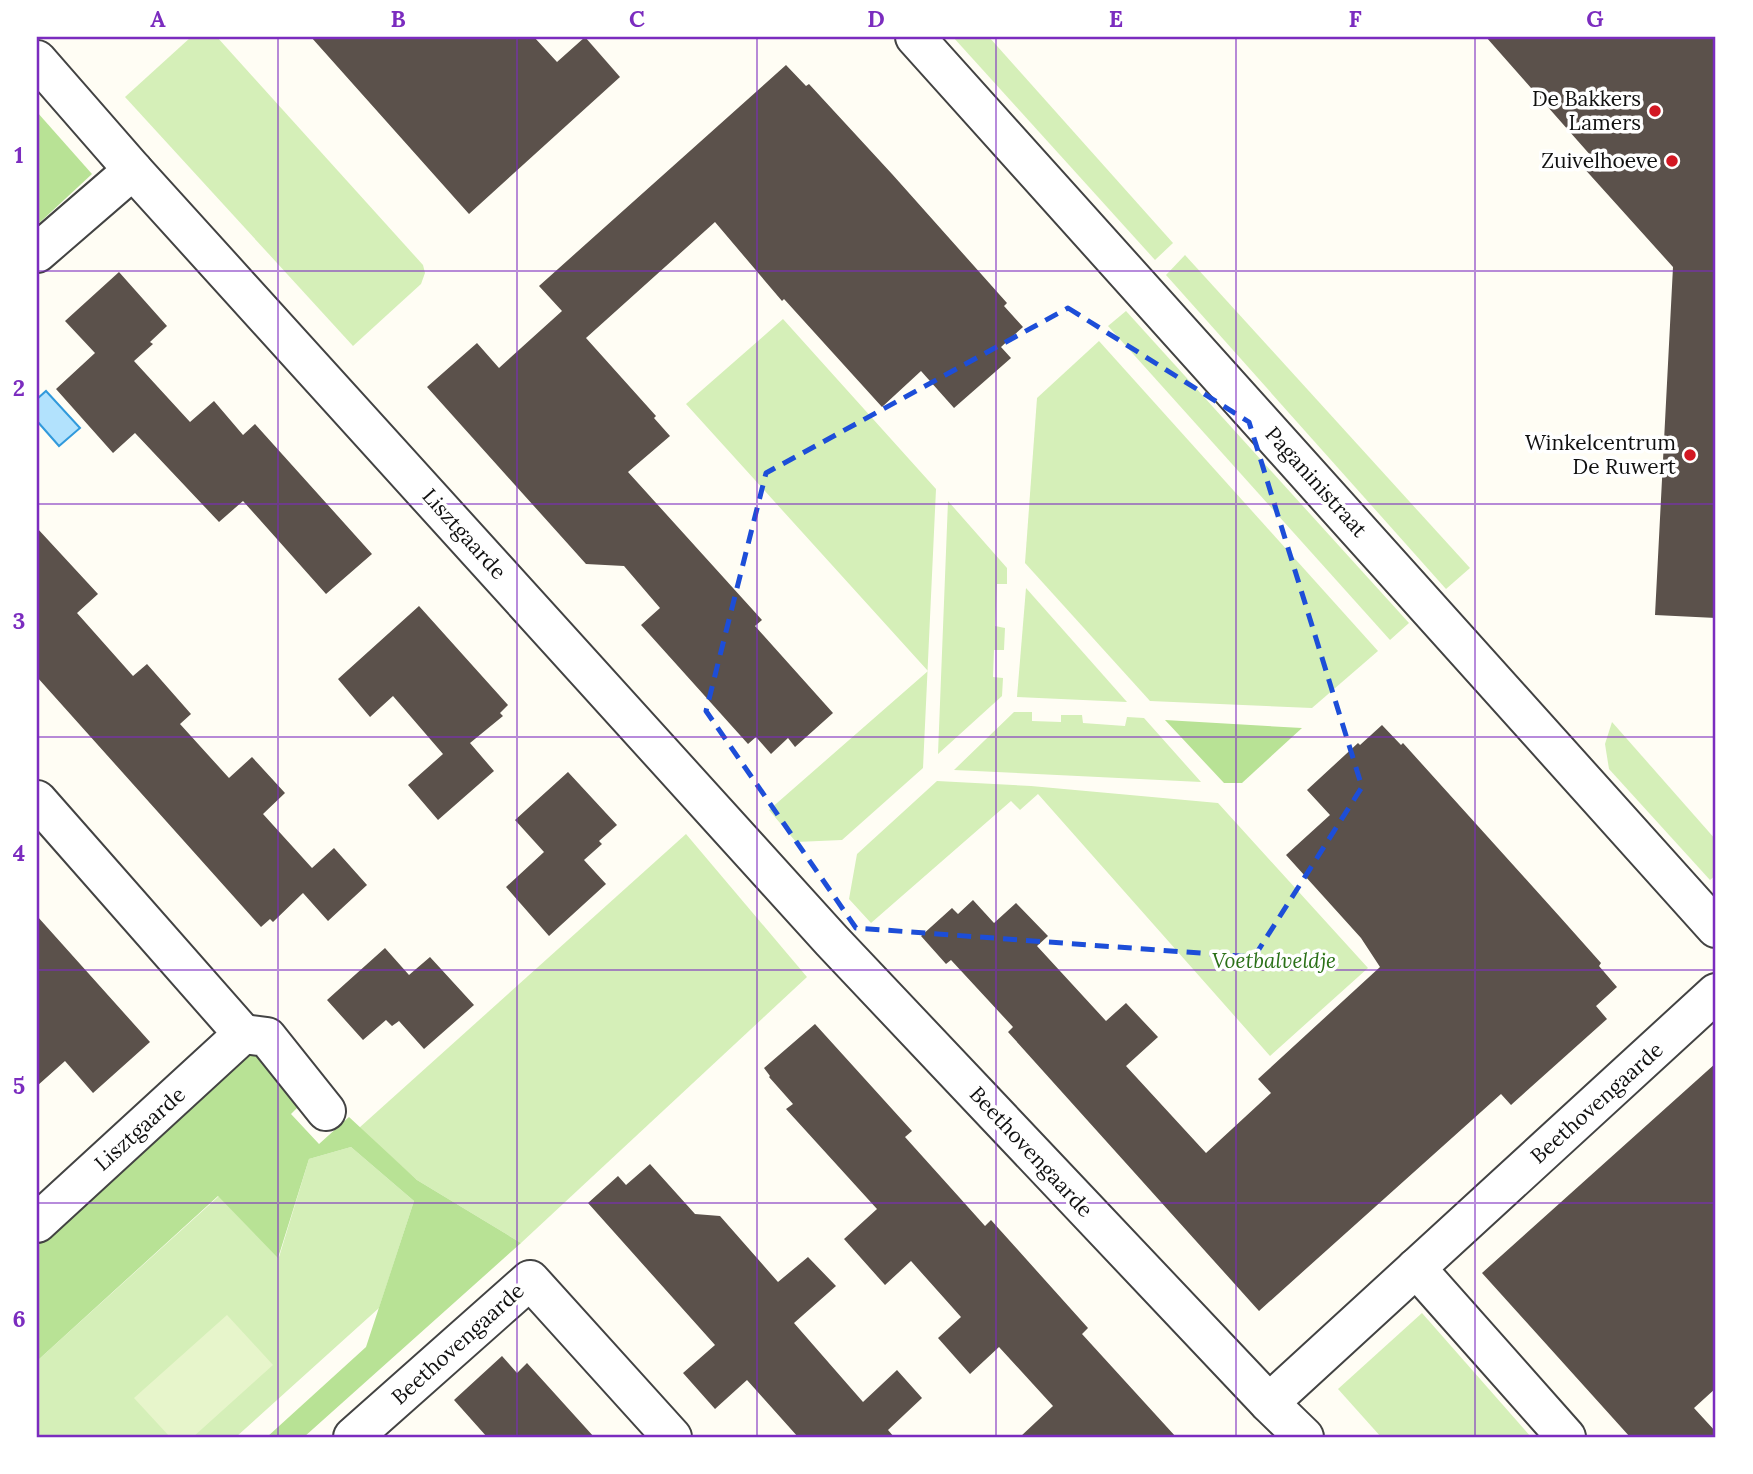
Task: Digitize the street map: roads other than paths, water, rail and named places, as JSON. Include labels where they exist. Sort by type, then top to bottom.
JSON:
[{"type":"street","name":"Paganinistraat","points":[[915,37],[1716,928]]},
{"type":"street","name":"Lisztgaarde","points":[[37,60],[132,170],[795,899]]},
{"type":"street","points":[[37,253],[132,170]]},
{"type":"street","points":[[37,800],[243,1034],[267,1037],[326,1111]]},
{"type":"street","name":"Beethovengaarde","points":[[795,899],[1304,1437]]},
{"type":"street","name":"Beethovengaarde","points":[[1269,1403],[1716,993]]},
{"type":"street","name":"Lisztgaarde","points":[[37,1223],[243,1034]]},
{"type":"street","points":[[1416,1268],[1566,1437]]},
{"type":"street","name":"Beethovengaarde","points":[[353,1437],[530,1280],[672,1437]]},
{"type":"water","points":[[46,391],[80,428],[59,446],[37,421],[37,399]]},
{"type":"place","name":"De Bakkers Lamers","points":[[1655,111]]},
{"type":"place","name":"Zuivelhoeve","points":[[1672,161]]},
{"type":"place","name":"Winkelcentrum De Ruwert","points":[[1690,455]]},
{"type":"park label","name":"Voetbalveldje","points":[[1274,961]]}]
